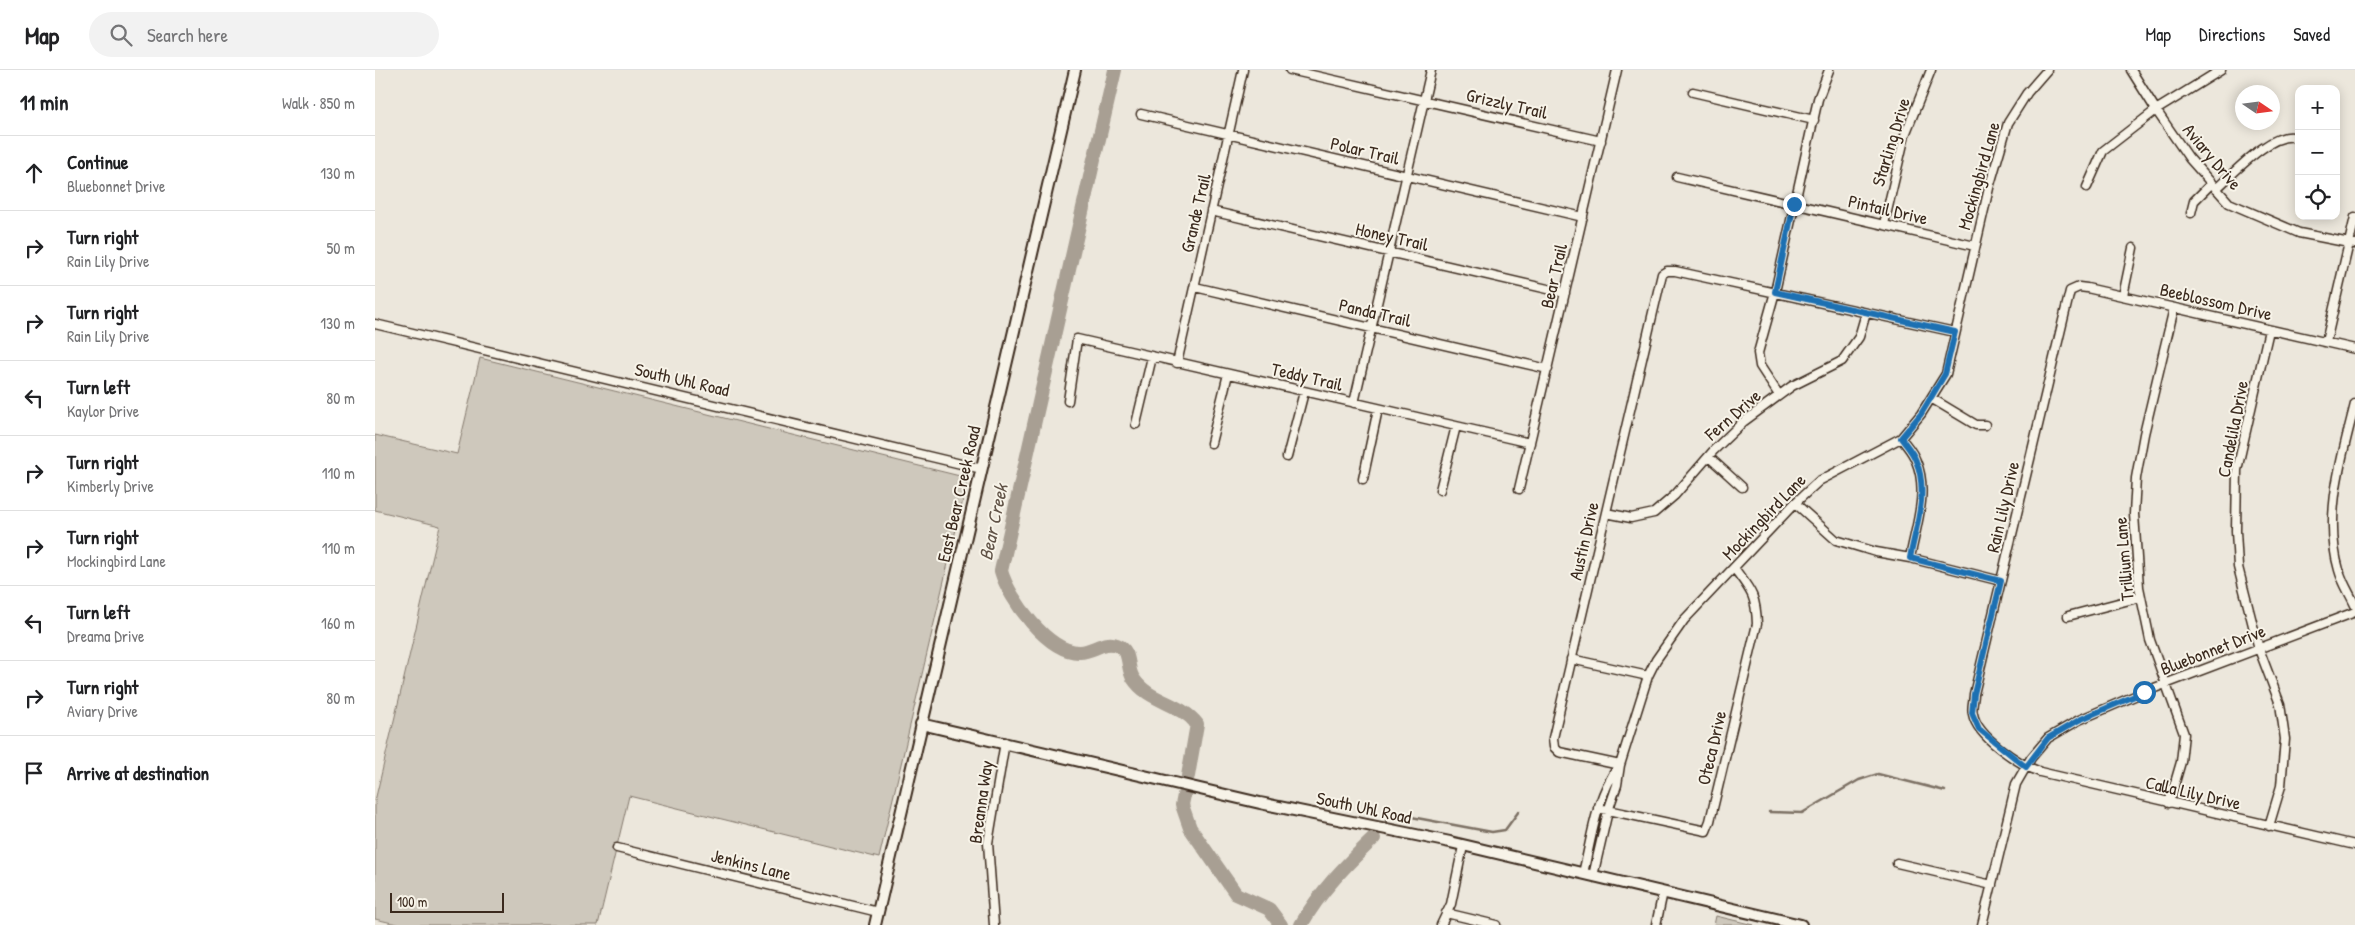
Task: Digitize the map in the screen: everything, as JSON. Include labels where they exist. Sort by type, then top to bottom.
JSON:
[{"type":"main road","name":"East Bear Creek Road","points":[[875,925],[1075,70]]},
{"type":"main road","name":"South Uhl Road","points":[[921,724],[1005,742],[1260,803],[1588,874],[1801,925]]},
{"type":"street","name":"Grande Trail","points":[[1177,363],[1243,70]]},
{"type":"street","name":"Grizzly Trail","points":[[1290,70],[1601,141]]},
{"type":"street","points":[[1354,403],[1431,70]]},
{"type":"street","name":"Bear Trail","points":[[1519,489],[1617,70]]},
{"type":"street","points":[[1779,395],[1760,366],[1758,354],[1775,292],[1814,120],[1829,70]]},
{"type":"street","name":"Starling Drive","points":[[1883,224],[1905,135],[1931,70]]},
{"type":"street","name":"Mockingbird Lane","points":[[1588,874],[1617,785],[1619,765],[1648,676],[1656,660],[1684,620],[1795,503],[1819,482],[1901,438],[1931,398],[1945,374],[1975,246],[2008,123],[2027,93],[2047,70]]},
{"type":"street","name":"Aviary Drive","points":[[2131,70],[2156,110],[2214,187],[2229,203],[2299,234],[2352,244]]},
{"type":"street","points":[[2087,186],[2103,151],[2156,110],[2221,70]]},
{"type":"street","points":[[1693,92],[1814,120]]},
{"type":"street","name":"Polar Trail","points":[[1141,114],[1583,217]]},
{"type":"street","points":[[2191,213],[2194,202],[2251,157],[2277,140],[2292,136],[2295,137]]},
{"type":"street","name":"Pintail Drive","points":[[1677,177],[1975,246]]},
{"type":"street","name":"Honey Trail","points":[[1211,211],[1565,293]]},
{"type":"street","points":[[2326,342],[2352,244],[2355,217]]},
{"type":"street","points":[[2123,296],[2133,248]]},
{"type":"street","name":"Austin Drive","points":[[1619,765],[1559,752],[1554,747],[1553,738],[1662,274],[1667,271],[1675,271],[1775,292]]},
{"type":"street","name":"Panda Trail","points":[[1195,287],[1548,369]]},
{"type":"street","name":"Beeblossom Drive","points":[[2071,291],[2079,287],[2355,349]]},
{"type":"street","name":"Rain Lily Drive","points":[[2026,767],[1979,729],[1972,713],[1974,694],[2071,291]]},
{"type":"street","points":[[1775,292],[1955,332]]},
{"type":"street","name":"Trillium Lane","points":[[2169,803],[2181,762],[2185,734],[2150,640],[2141,597],[2134,514],[2136,478],[2143,434],[2174,308]]},
{"type":"street","name":"Fern Drive","points":[[1606,513],[1631,518],[1654,513],[1675,495],[1743,422],[1792,386],[1843,361],[1859,337],[1866,313]]},
{"type":"street","name":"South Uhl Road","points":[[375,324],[982,468]]},
{"type":"street","name":"Candelila Drive","points":[[2269,330],[2237,470],[2236,530],[2238,567],[2259,649],[2279,704],[2285,739],[2281,786],[2269,826]]},
{"type":"street","name":"Teddy Trail","points":[[1069,401],[1077,339],[1530,444]]},
{"type":"street","points":[[1136,424],[1151,357]]},
{"type":"street","points":[[1211,443],[1228,374]]},
{"type":"street","points":[[1287,456],[1303,392]]},
{"type":"street","points":[[1931,398],[1976,425],[1985,425]]},
{"type":"street","points":[[2355,404],[2338,476],[2333,547],[2339,572],[2355,605]]},
{"type":"street","points":[[1363,479],[1378,409]]},
{"type":"street","points":[[1440,490],[1456,426]]},
{"type":"street","points":[[1901,438],[1915,459],[1921,474],[1923,492],[1910,558]]},
{"type":"street","points":[[1709,457],[1742,487]]},
{"type":"street","points":[[1795,503],[1836,540],[1876,552],[1910,558],[2001,581]]},
{"type":"street","name":"Oteca Drive","points":[[1598,808],[1706,831],[1757,624],[1757,604],[1734,568]]},
{"type":"street","points":[[2068,616],[2141,597]]},
{"type":"street","name":"Bluebonnet Drive","points":[[1983,925],[2016,784],[2048,738],[2079,720],[2166,684],[2355,612]]},
{"type":"street","points":[[1571,659],[1648,676]]},
{"type":"street","name":"Breanna Way","points":[[994,925],[988,843],[1005,742]]},
{"type":"street","name":"Mockingbird Lane","points":[[1588,874],[1598,808],[1607,782],[1619,765]]},
{"type":"street","name":"Calla Lily Drive","points":[[2026,767],[2054,776],[2355,845]]},
{"type":"street","points":[[1441,925],[1451,904],[1463,846]]},
{"type":"street","name":"Jenkins Lane","points":[[617,848],[878,912]]},
{"type":"street","points":[[1897,863],[1992,885]]},
{"type":"street","points":[[1656,925],[1663,892]]},
{"type":"street","points":[[1447,913],[1496,925]]},
{"type":"shaded area","points":[[480,358],[968,478],[879,858],[629,796],[598,925],[401,925],[375,919],[375,801],[440,526],[375,510],[375,435],[457,454]]},
{"type":"shaded area","points":[[1716,916],[1754,925],[1714,925]]},
{"type":"waterway","name":"Bear Creek","points":[[1096,152],[1115,70]]},
{"type":"waterway","name":"Bear Creek","points":[[1094,159],[1001,571],[1005,583],[1021,609],[1031,622],[1055,644],[1068,650],[1080,652],[1108,644],[1117,645],[1125,651],[1131,674],[1139,686],[1182,711],[1197,724],[1188,776]]},
{"type":"waterway","points":[[1769,812],[1802,813],[1859,780],[1878,774],[1945,791]]},
{"type":"waterway","name":"Bear Creek","points":[[1185,790],[1182,805],[1190,828],[1236,894],[1269,909],[1281,925]]},
{"type":"waterway","points":[[1386,821],[1390,817],[1406,816],[1492,832],[1505,830],[1519,811]]},
{"type":"waterway","points":[[1301,925],[1325,890],[1374,838]]},
{"type":"route","points":[[1794,204],[1775,292],[1955,332],[1945,374],[1921,414],[1901,438],[1915,459],[1921,474],[1923,492],[1910,558],[2001,581],[1974,694],[1972,713],[1979,729],[2026,767],[2048,738],[2079,720],[2144,692]]}]
